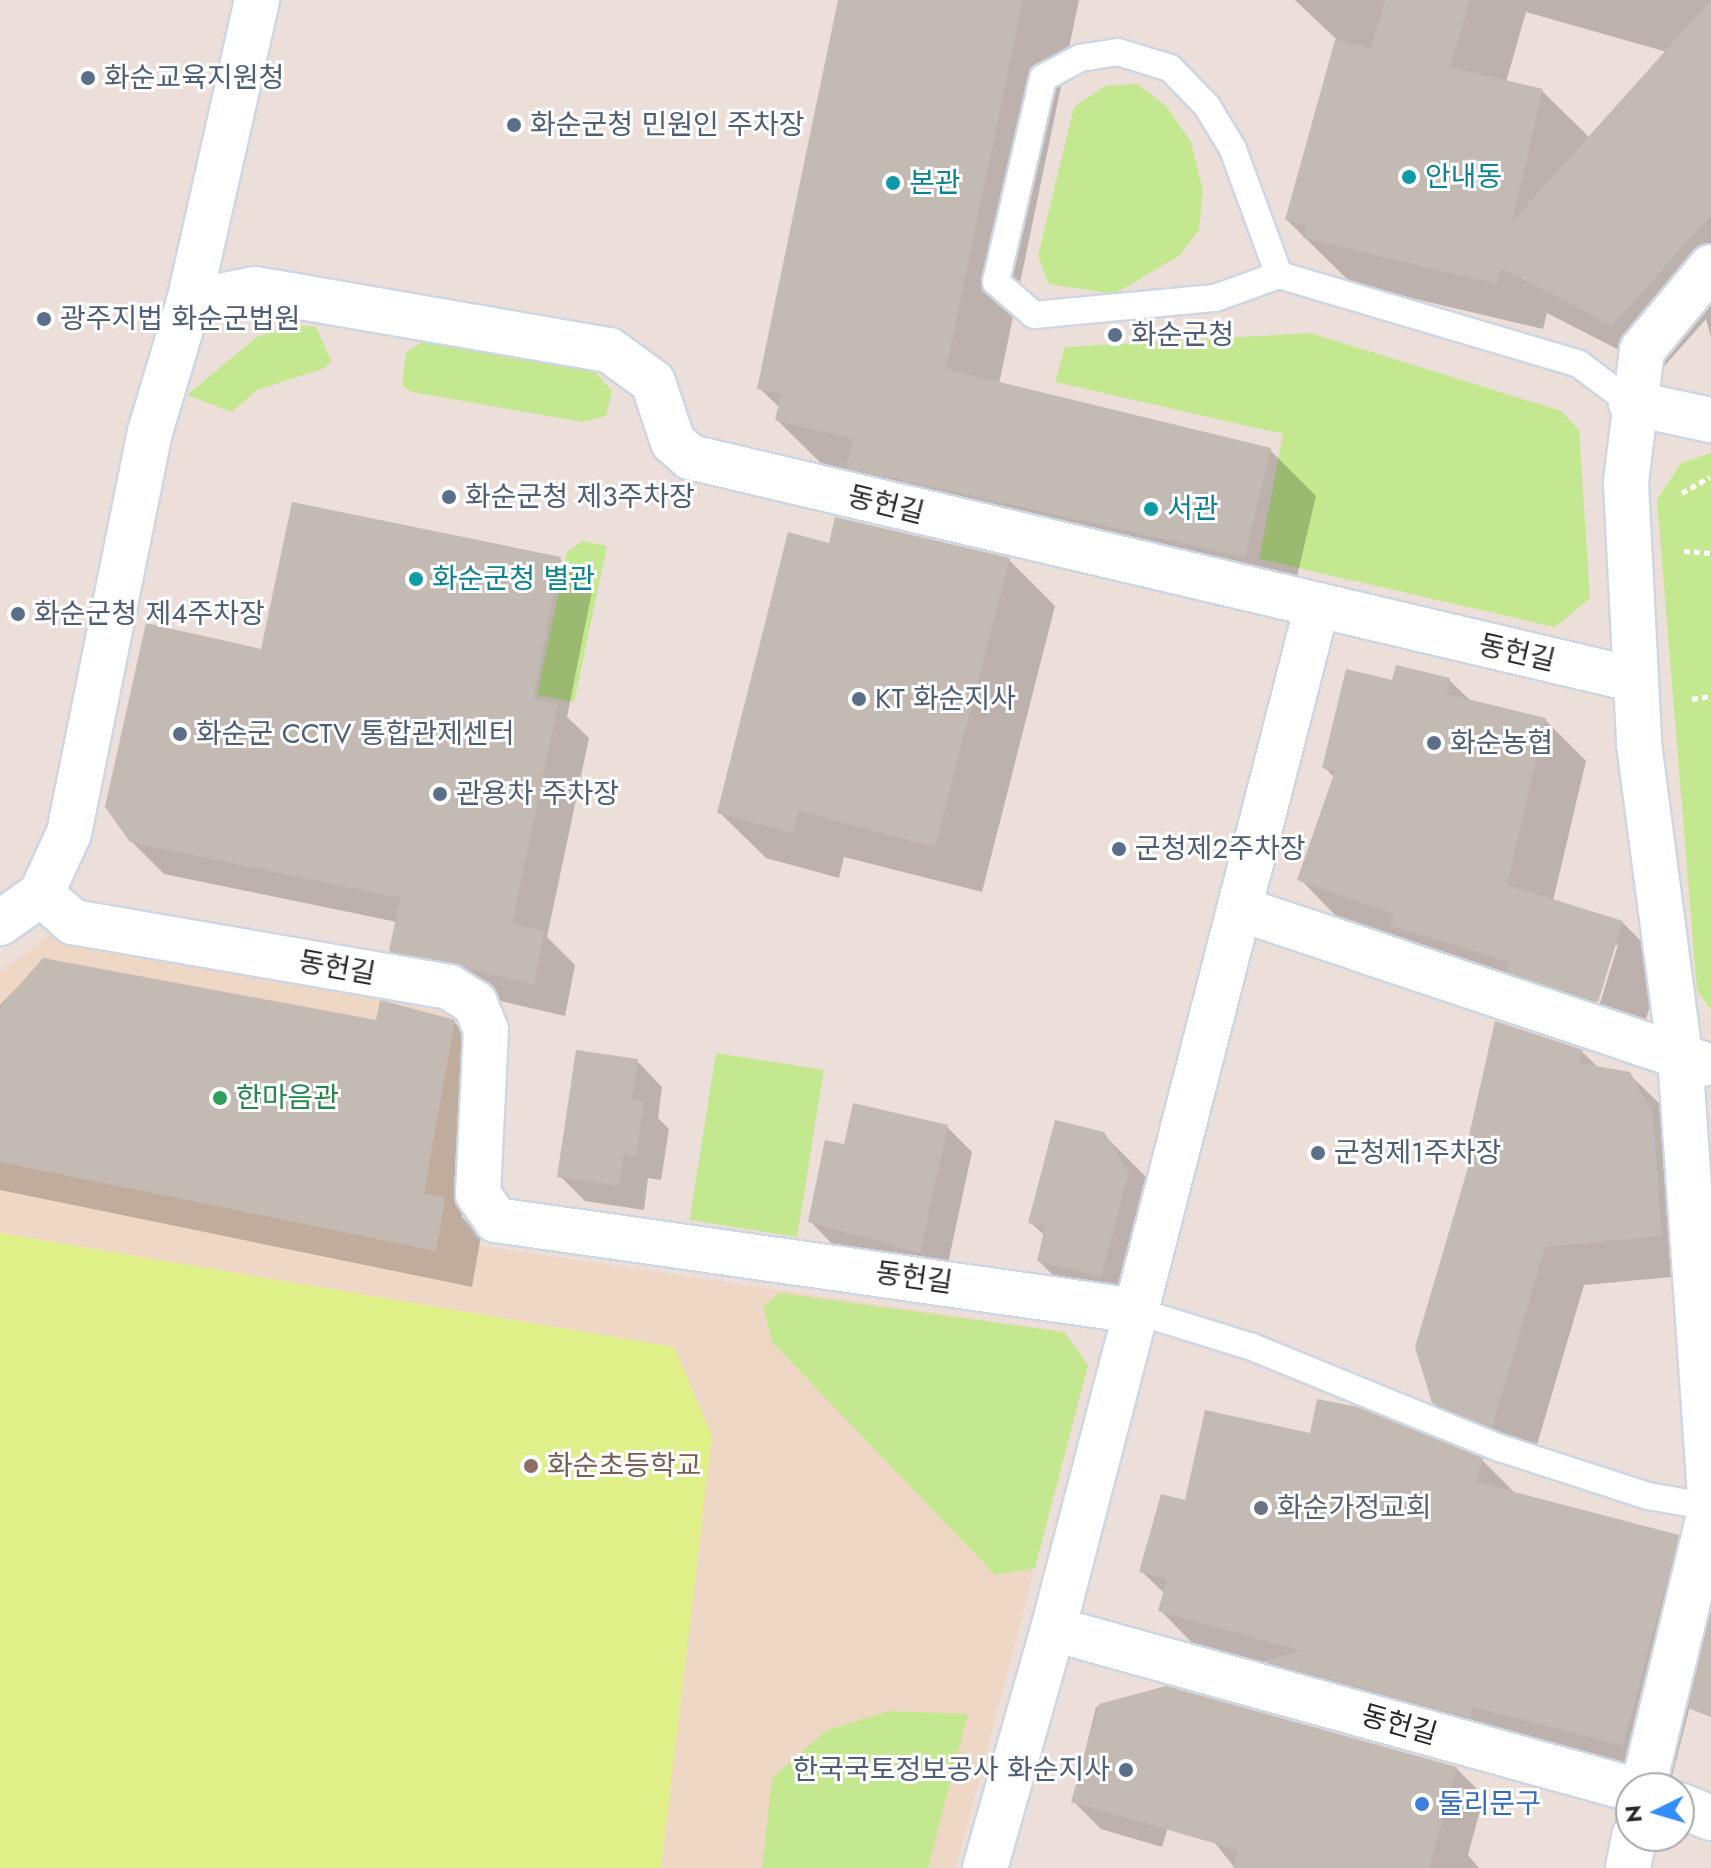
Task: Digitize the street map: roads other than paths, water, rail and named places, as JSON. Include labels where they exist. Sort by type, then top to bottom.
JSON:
[{"type":"street","points":[[0,923],[41,894],[69,833],[150,432],[189,302],[257,0]]},
{"type":"street","points":[[1647,1772],[1711,1506],[1695,1061],[1636,680],[1626,483],[1631,403],[1642,350],[1711,267]]},
{"type":"street","name":"동헌길","points":[[189,302],[255,289],[609,350],[653,382],[673,442],[690,457],[1316,610],[1636,680]]},
{"type":"street","points":[[1631,403],[1711,420]]},
{"type":"street","points":[[985,1868],[1053,1629],[1243,910],[1316,610]]},
{"type":"street","name":"동헌길","points":[[41,894],[73,922],[449,987],[475,1003],[486,1030],[478,1194],[496,1220],[1136,1311]]},
{"type":"street","points":[[1243,910],[1695,1061]]},
{"type":"street","name":"동헌길","points":[[1053,1629],[1615,1785]]},
{"type":"lane","points":[[1279,275],[1233,149],[1207,106],[1170,68],[1118,52],[1080,58],[1043,78],[996,282],[1034,315],[1215,298],[1279,275],[1579,364],[1631,403]]},
{"type":"lane","points":[[1136,1311],[1252,1347],[1500,1448],[1648,1496],[1711,1506]]},
{"type":"place","name":"화순교육지원청","points":[[88,78]]},
{"type":"place","name":"화순군청 민원인 주차장","points":[[514,125]]},
{"type":"place","name":"안내동","points":[[1409,177]]},
{"type":"place","name":"본관","points":[[893,183]]},
{"type":"place","name":"광주지법 화순군법원","points":[[44,319]]},
{"type":"place","name":"화순군청","points":[[1115,335]]},
{"type":"place","name":"화순군청 제3주차장","points":[[449,497]]},
{"type":"place","name":"서관","points":[[1151,509]]},
{"type":"place","name":"화순군청 별관","points":[[416,579]]},
{"type":"place","name":"화순군청 제4주차장","points":[[18,614]]},
{"type":"place","name":"KT 화순지사","points":[[859,699]]},
{"type":"place","name":"화순군 CCTV 통합관제센터","points":[[180,734]]},
{"type":"place","name":"화순농협","points":[[1434,743]]},
{"type":"place","name":"관용차 주차장","points":[[440,794]]},
{"type":"place","name":"군청제2주차장","points":[[1119,849]]},
{"type":"place","name":"한마음관","points":[[220,1098]]},
{"type":"place","name":"군청제1주차장","points":[[1318,1153]]},
{"type":"place","name":"화순초등학교","points":[[531,1466]]},
{"type":"place","name":"화순가정교회","points":[[1261,1508]]},
{"type":"place","name":"한국국토정보공사 화순지사","points":[[1126,1770]]},
{"type":"place","name":"둘리문구","points":[[1422,1804]]}]
